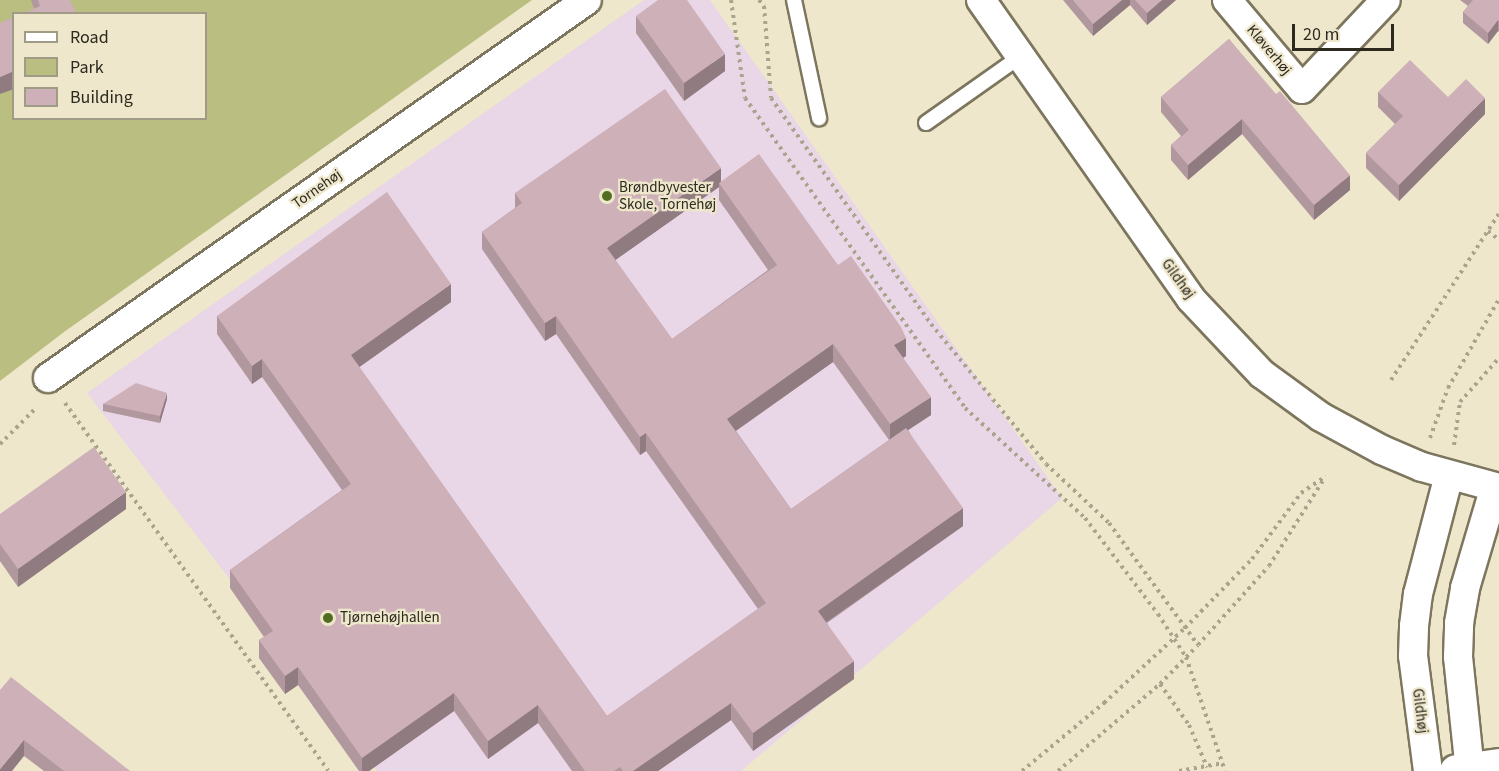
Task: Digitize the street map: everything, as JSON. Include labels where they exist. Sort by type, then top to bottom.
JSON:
[{"type":"street","name":"Tornehøj","points":[[48,378],[587,0]]},
{"type":"street","name":"Gildhøj","points":[[981,0],[1191,298],[1262,374],[1321,417],[1422,467],[1497,488],[1465,588],[1459,623],[1458,657],[1474,769]]},
{"type":"street","name":"Kløverhøj","points":[[1227,0],[1302,89],[1386,0]]},
{"type":"street","name":"Gildhøj","points":[[1428,771],[1413,656],[1414,626],[1418,594],[1449,475]]},
{"type":"lane","points":[[794,0],[819,117]]},
{"type":"lane","points":[[926,123],[1021,56]]},
{"type":"path","points":[[731,0],[745,98],[965,408],[1085,518],[1174,637],[1186,657],[1225,771]]},
{"type":"path","points":[[759,0],[764,6],[771,98],[931,324],[1046,464],[1109,523],[1198,645]]},
{"type":"path","points":[[1391,380],[1499,214]]},
{"type":"path","points":[[1488,231],[1499,240]]},
{"type":"path","points":[[1422,467],[1449,388],[1499,299]]},
{"type":"path","points":[[1449,475],[1460,402],[1499,358]]},
{"type":"path","points":[[0,444],[37,408],[48,378]]},
{"type":"path","points":[[48,378],[328,771]]},
{"type":"path","points":[[1022,771],[1104,703],[1185,627],[1252,559],[1301,493],[1326,476],[1269,566],[1198,645],[1160,684],[1058,771]]},
{"type":"path","points":[[1160,684],[1189,725],[1207,767]]},
{"type":"path","points":[[1179,771],[1223,762]]},
{"type":"shaded area","name":"Brøndbyvester Skole, Tornehøj","points":[[644,0],[710,0],[1062,498],[741,771],[377,771],[87,393]]},
{"type":"green space","points":[[0,0],[532,0],[64,332],[0,381]]},
{"type":"building","points":[[38,0],[70,0],[75,12],[26,12],[40,6]]},
{"type":"building","points":[[658,0],[687,0],[725,54],[684,83],[636,16]]},
{"type":"building","points":[[1073,0],[1122,0],[1093,24]]},
{"type":"building","points":[[1135,0],[1162,0],[1147,13]]},
{"type":"building","points":[[1473,0],[1499,0],[1499,21],[1488,33],[1463,12]]},
{"type":"building","points":[[12,18],[12,72],[0,77],[0,23]]},
{"type":"building","points":[[1229,39],[1276,94],[1280,91],[1350,175],[1314,205],[1242,119],[1188,165],[1171,145],[1189,130],[1161,97]]},
{"type":"building","points":[[1410,60],[1448,97],[1466,79],[1485,98],[1399,185],[1366,153],[1403,116],[1378,92]]},
{"type":"building","points":[[665,89],[721,168],[607,248],[672,339],[777,265],[719,183],[759,154],[838,265],[851,256],[901,327],[906,338],[894,345],[931,397],[890,424],[833,344],[727,419],[791,509],[906,428],[963,508],[818,611],[854,661],[753,733],[731,703],[633,771],[623,771],[620,767],[614,771],[585,771],[538,705],[488,741],[454,693],[362,758],[298,667],[285,676],[259,640],[273,631],[230,570],[351,484],[262,359],[252,366],[217,316],[387,192],[451,284],[351,355],[607,716],[766,603],[646,433],[640,437],[556,316],[545,323],[482,232],[522,203],[515,193]]},
{"type":"building","points":[[136,383],[167,393],[160,416],[103,404]]},
{"type":"building","points":[[94,447],[126,492],[18,569],[0,544],[0,514]]},
{"type":"building","points":[[11,677],[130,771],[64,771],[24,740],[0,769],[0,690]]},
{"type":"place","name":"Brøndbyvester Skole, Tornehøj","points":[[607,196]]},
{"type":"place","name":"Tjørnehøjhallen","points":[[328,618]]}]
